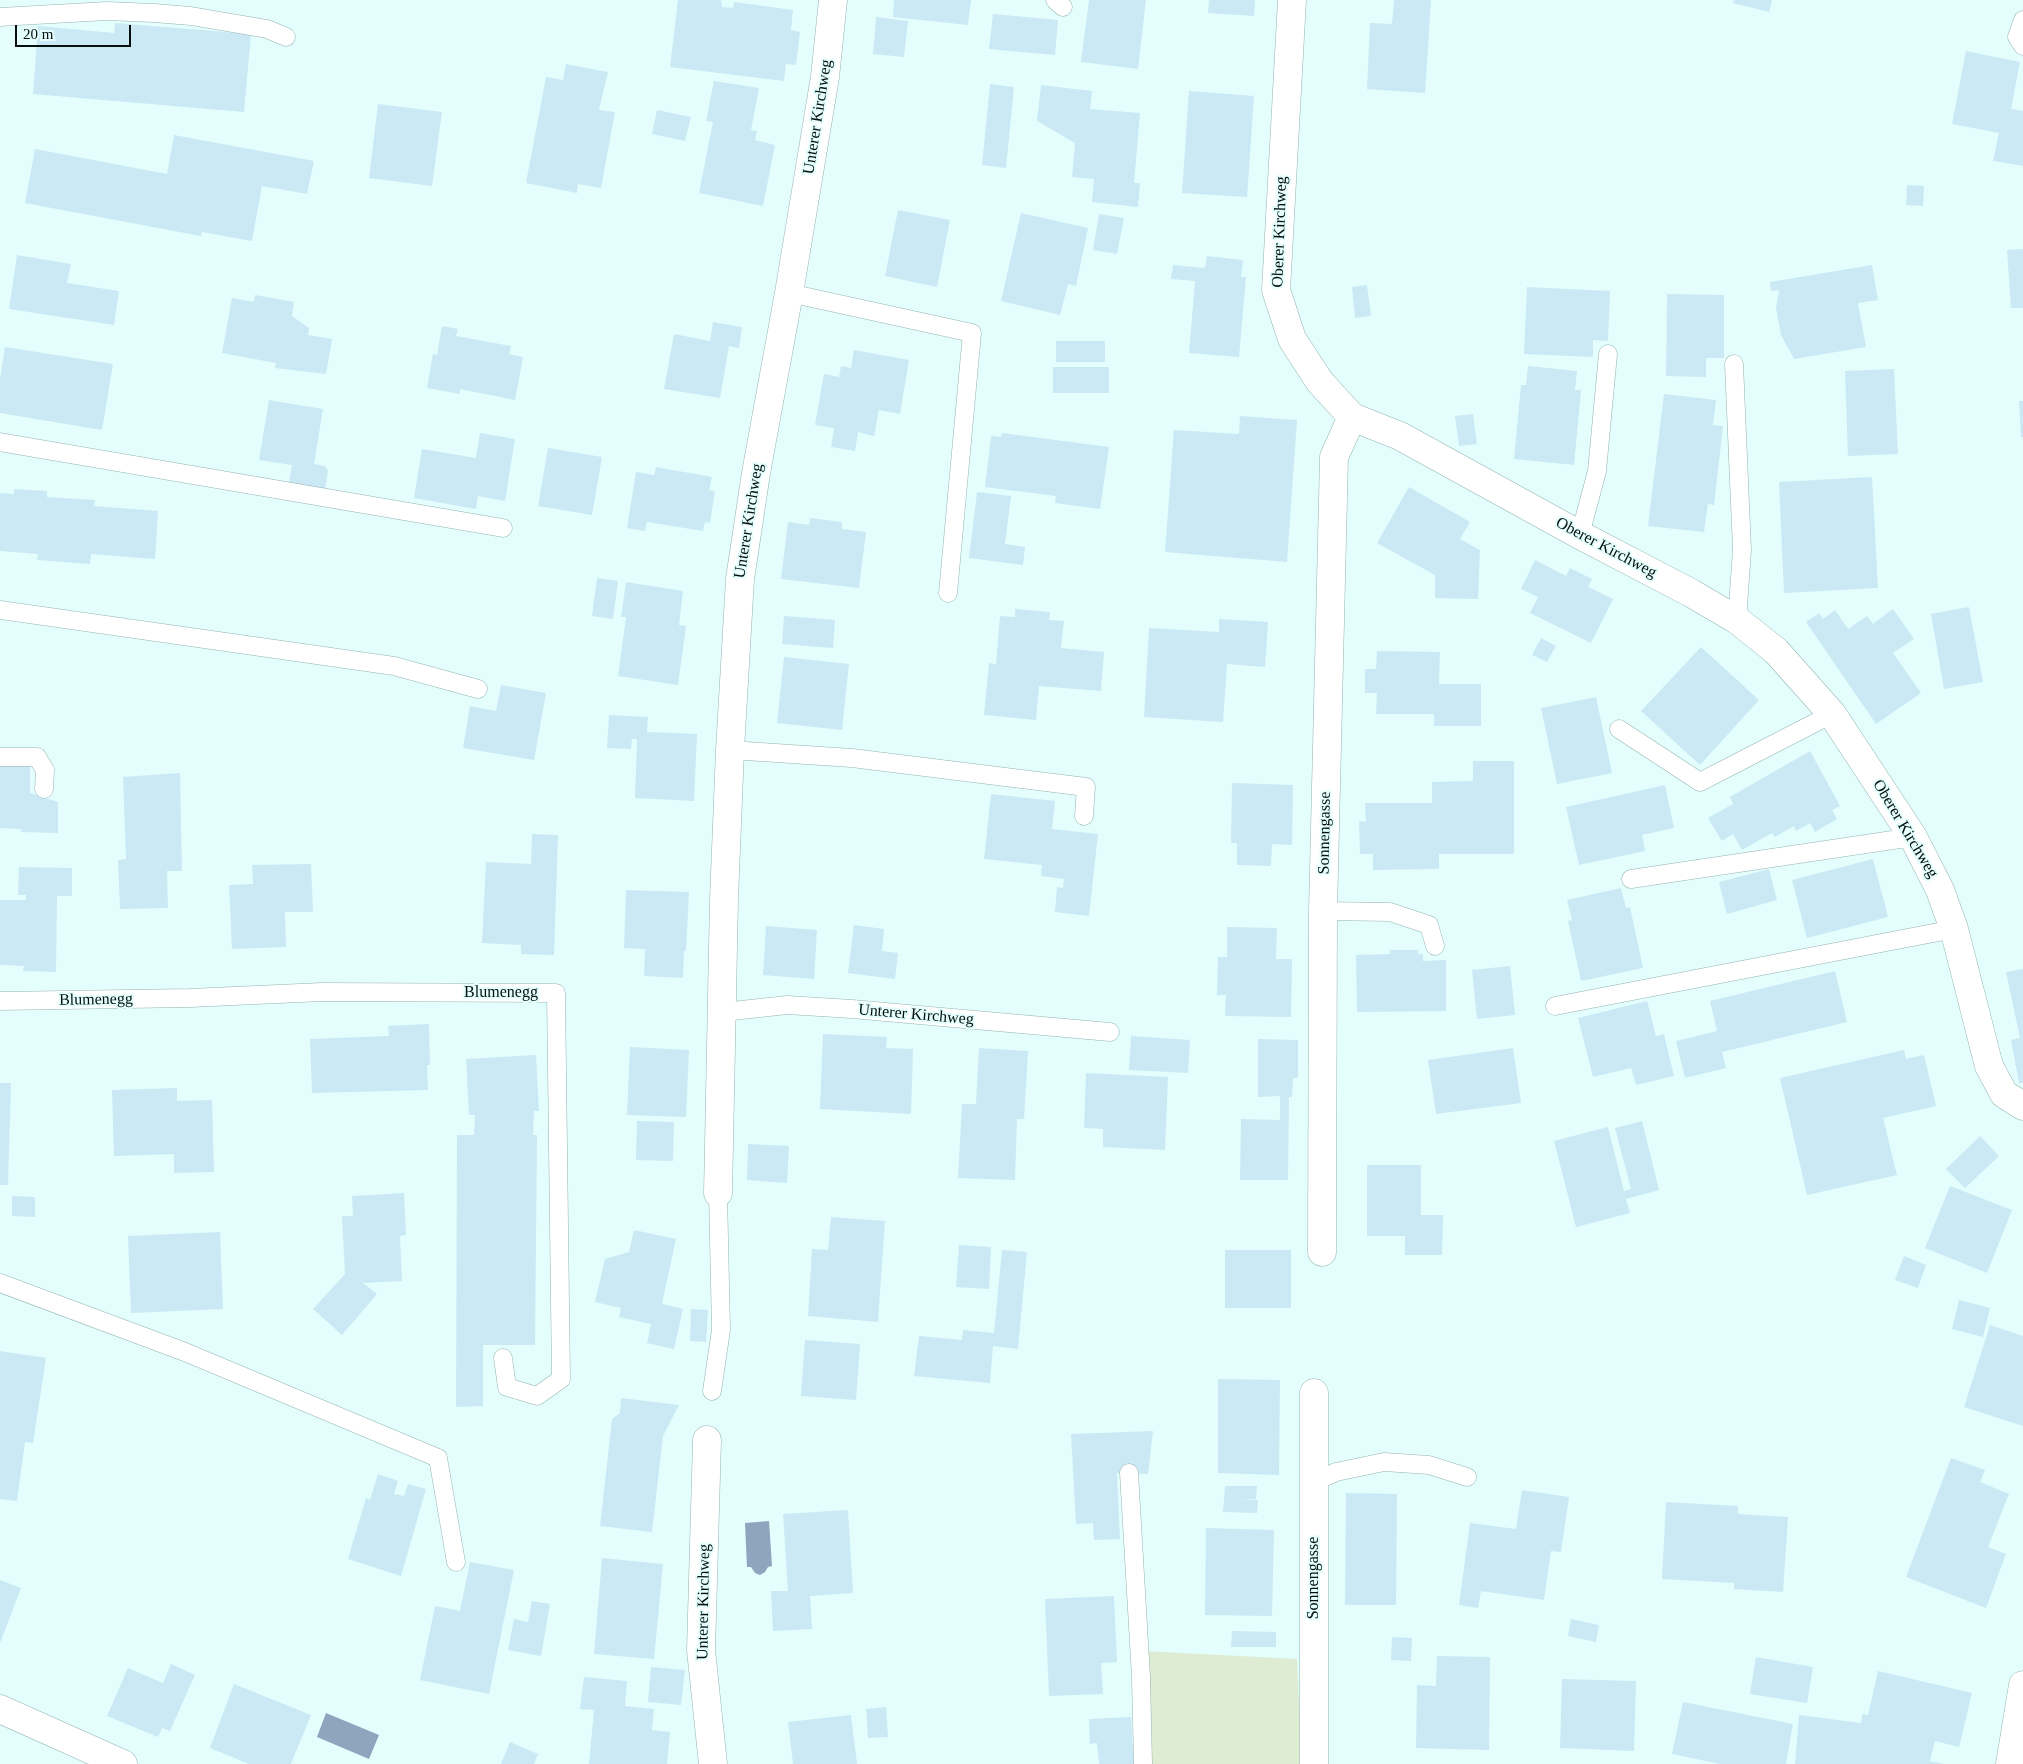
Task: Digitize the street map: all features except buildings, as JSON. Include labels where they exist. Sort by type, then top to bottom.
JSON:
[{"type":"street","name":"Unterer Kirchweg","points":[[718,1192],[724,899],[740,579],[756,474],[825,78],[833,0]]},
{"type":"street","name":"Oberer Kirchweg","points":[[1292,0],[1276,290],[1292,339],[1320,382],[1352,417],[1400,436],[1580,535],[1691,593],[1737,620],[1776,651],[1832,714],[1914,837],[1940,890],[1954,930],[1989,1066],[2004,1094],[2023,1106]]},
{"type":"street","name":"Sonnengasse","points":[[1322,1252],[1323,911],[1334,458],[1352,417]]},
{"type":"street","name":"Sonnengasse","points":[[1314,1393],[1314,1764]]},
{"type":"street","name":"Unterer Kirchweg","points":[[707,1440],[701,1650],[713,1764]]},
{"type":"street","points":[[2010,1764],[2023,1685]]},
{"type":"street","points":[[0,1710],[123,1764]]},
{"type":"lane","points":[[0,16],[107,11],[154,13],[191,16],[267,29],[286,37]]},
{"type":"lane","points":[[2023,20],[2017,37],[2023,46]]},
{"type":"lane","points":[[789,293],[972,333],[948,593]]},
{"type":"lane","points":[[1580,535],[1597,471],[1608,354]]},
{"type":"lane","points":[[1734,364],[1742,550],[1737,620]]},
{"type":"lane","points":[[0,442],[503,528]]},
{"type":"lane","points":[[0,610],[394,666],[478,689]]},
{"type":"lane","points":[[1619,729],[1700,782],[1832,714]]},
{"type":"lane","points":[[730,750],[852,758],[1086,788],[1084,816]]},
{"type":"lane","points":[[0,757],[37,758],[45,770],[44,789]]},
{"type":"lane","points":[[1631,878],[1914,837]]},
{"type":"lane","points":[[1323,911],[1390,912],[1429,925],[1435,946]]},
{"type":"lane","points":[[1555,1006],[1954,930]]},
{"type":"lane","name":"Blumenegg","points":[[0,1001],[190,998],[322,992],[556,993],[560,1379],[537,1396],[507,1386],[503,1358]]},
{"type":"lane","name":"Unterer Kirchweg","points":[[722,1012],[786,1005],[1110,1032]]},
{"type":"lane","name":"Unterer Kirchweg","points":[[712,1391],[721,1330],[718,1192]]},
{"type":"lane","points":[[0,1283],[185,1352],[438,1458],[456,1562]]},
{"type":"lane","points":[[1314,1482],[1336,1472],[1384,1462],[1429,1465],[1467,1476]]},
{"type":"lane","points":[[1129,1473],[1144,1764]]},
{"type":"green space","points":[[1144,1651],[1297,1659],[1302,1764],[1150,1764]]},
{"type":"water","points":[[769,1521],[772,1566],[768,1567],[760,1575],[755,1573],[751,1567],[747,1567],[745,1523]]},
{"type":"water","points":[[326,1713],[379,1735],[369,1759],[317,1737]]}]
